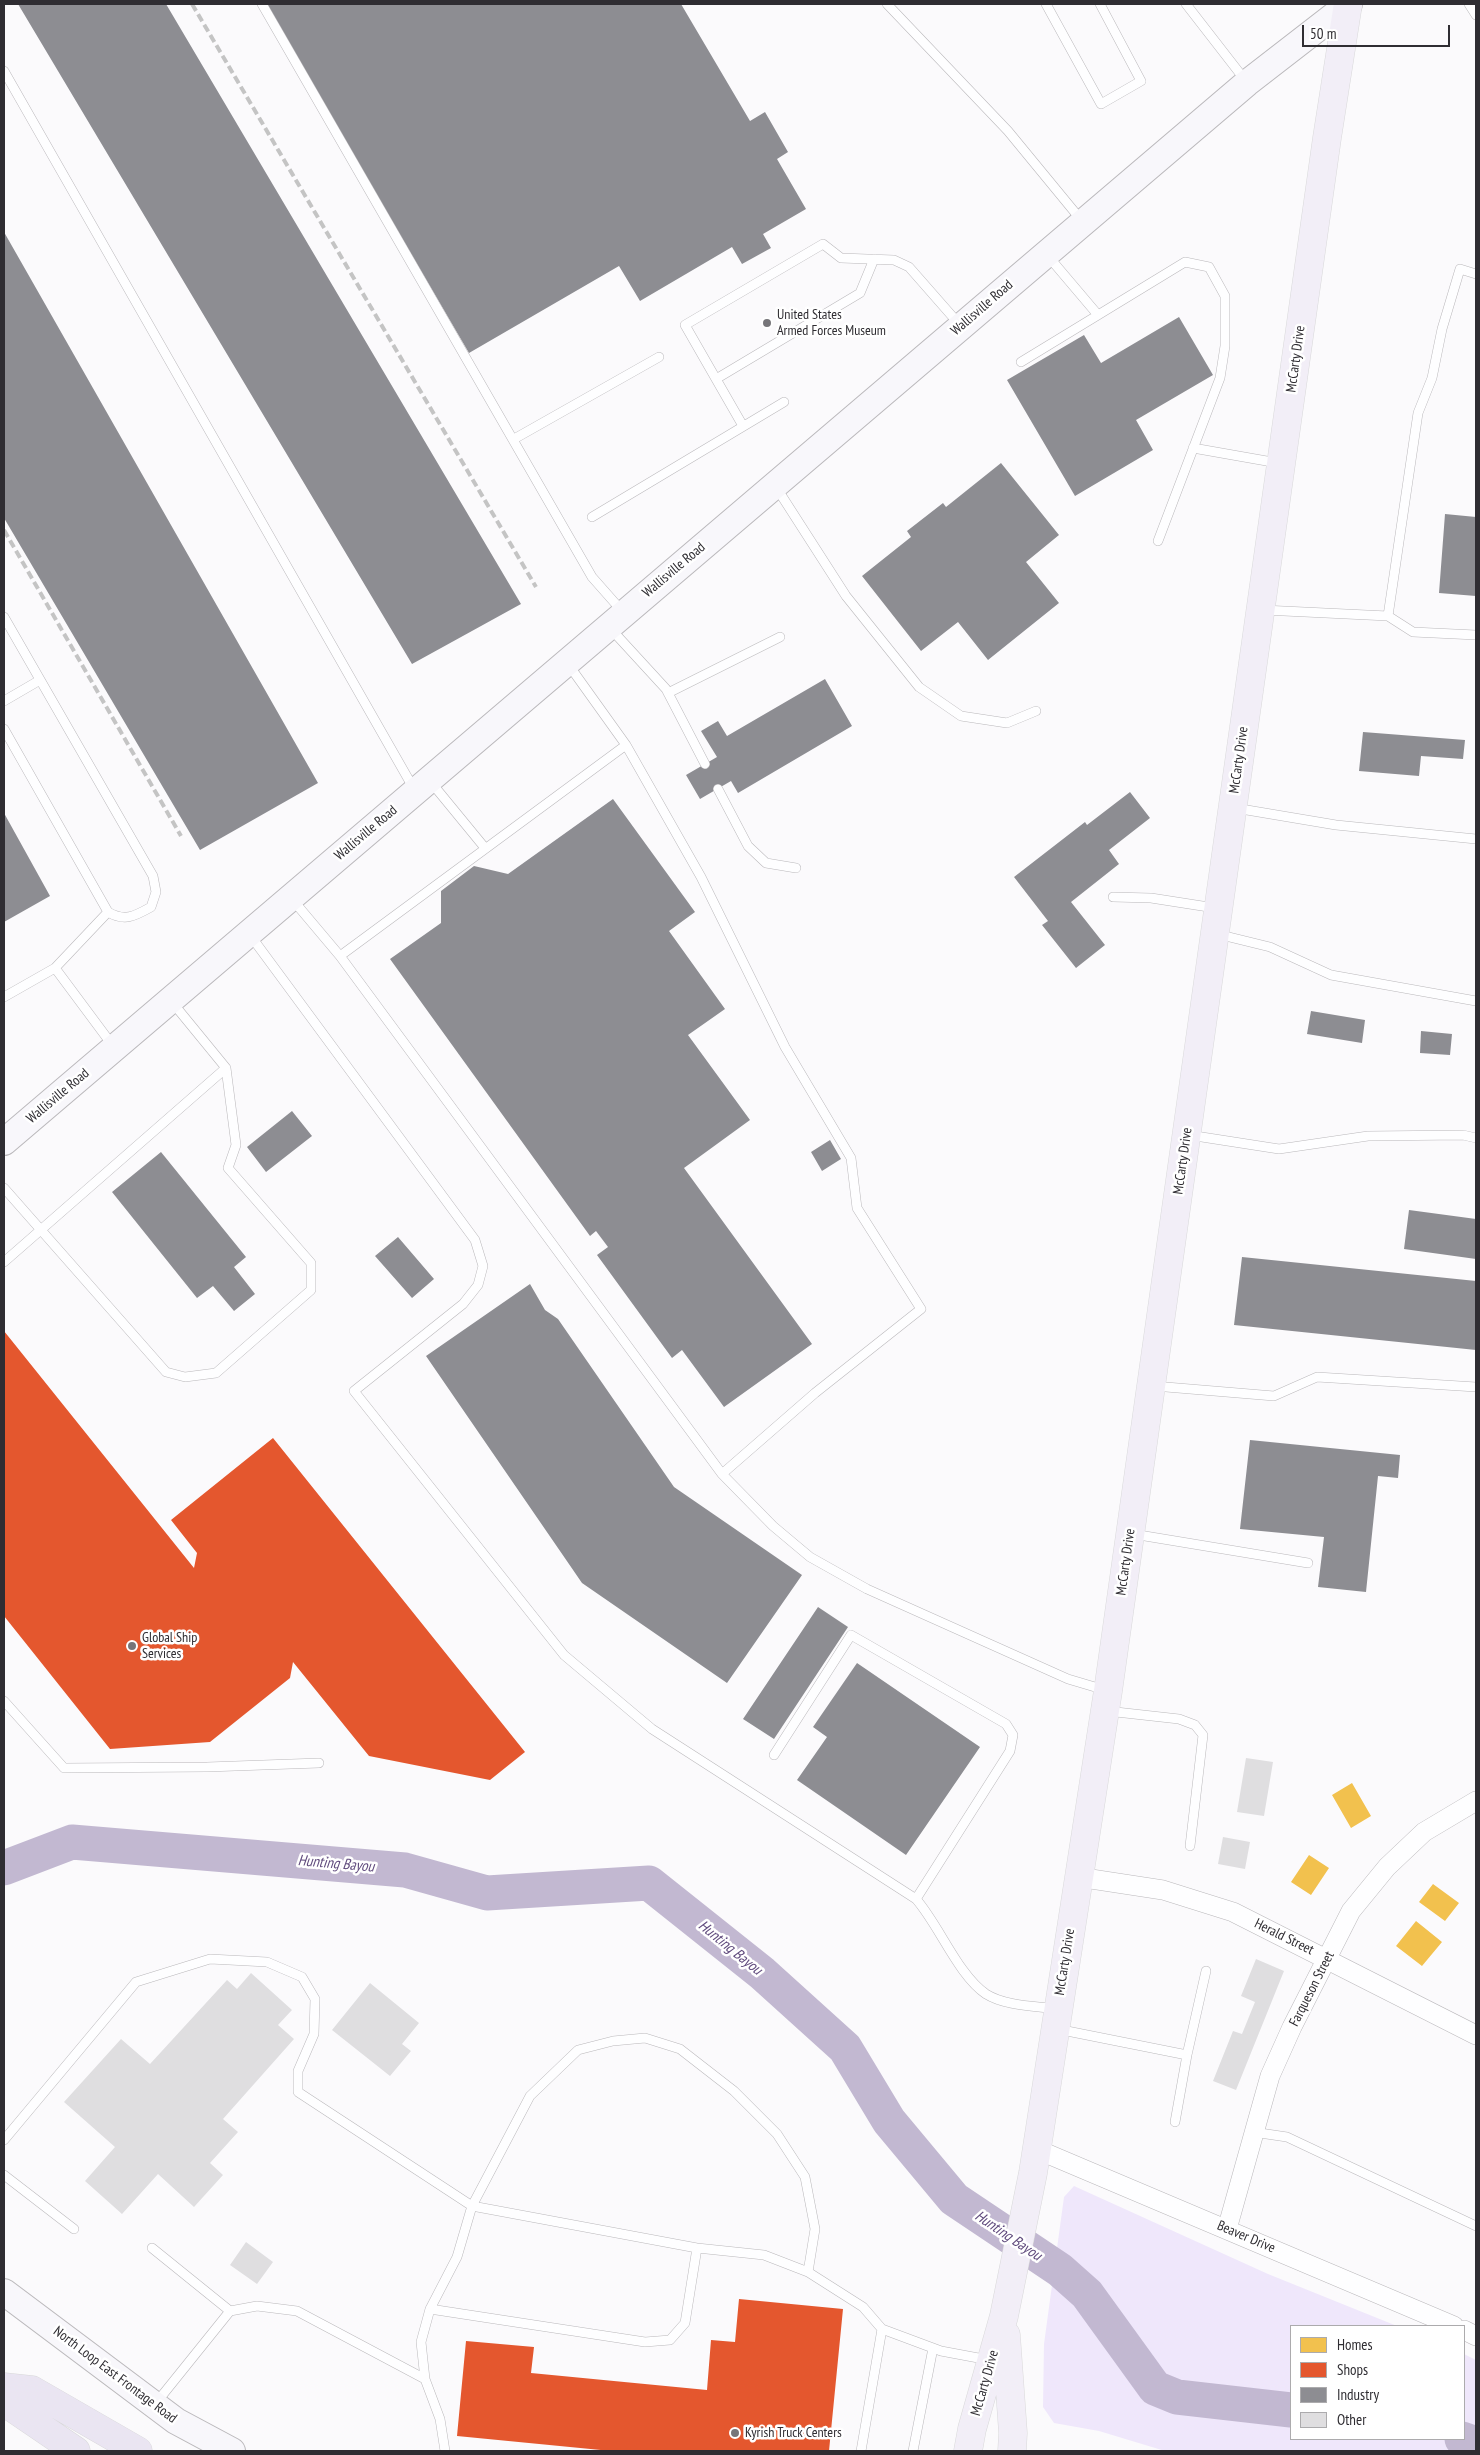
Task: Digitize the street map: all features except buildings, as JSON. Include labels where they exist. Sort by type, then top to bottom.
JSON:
[{"type":"highway","points":[[4,2387],[32,2390],[138,2451]]},
{"type":"highway","points":[[4,2402],[76,2451]]},
{"type":"main road","name":"Wallisville Road","points":[[4,1142],[1247,83],[1348,4]]},
{"type":"main road","name":"McCarty Drive","points":[[968,2451],[972,2429],[1004,2316],[1035,2161],[1106,1701],[1260,610],[1348,4]]},
{"type":"main road","name":"North Loop East Frontage Road","points":[[4,2292],[176,2421],[232,2451]]},
{"type":"main road","name":"McCarty Drive","points":[[1004,2316],[1013,2433],[1012,2451]]},
{"type":"street","name":"Farqueson Street","points":[[1227,2229],[1270,2076],[1292,2026],[1351,1911],[1386,1867],[1424,1832],[1476,1801]]},
{"type":"street","name":"Herald Street","points":[[1078,1878],[1162,1890],[1233,1912],[1328,1958],[1435,2016],[1476,2035]]},
{"type":"street","name":"Beaver Drive","points":[[1035,2161],[1227,2229],[1452,2325]]},
{"type":"lane","points":[[262,4],[514,439],[616,620],[668,693],[705,764]]},
{"type":"lane","points":[[887,4],[1008,131],[1083,222]]},
{"type":"lane","points":[[1046,4],[1101,104],[1142,81],[1100,4]]},
{"type":"lane","points":[[1186,4],[1247,83]]},
{"type":"lane","points":[[1469,4],[1476,15]]},
{"type":"lane","points":[[4,71],[422,785],[485,848]]},
{"type":"lane","points":[[743,426],[684,325],[823,244],[841,258],[894,260],[909,268],[961,326]]},
{"type":"lane","points":[[1046,254],[1098,315]]},
{"type":"lane","points":[[716,379],[860,294],[874,259]]},
{"type":"lane","points":[[1021,362],[1185,262],[1209,267],[1224,296],[1225,346],[1220,378],[1158,541]]},
{"type":"lane","points":[[1388,616],[1418,413],[1432,378],[1442,329],[1460,269],[1476,274]]},
{"type":"lane","points":[[514,439],[659,357]]},
{"type":"lane","points":[[592,517],[784,402]]},
{"type":"lane","points":[[1193,448],[1281,464]]},
{"type":"lane","points":[[774,485],[846,596],[919,687],[961,716],[1007,724],[1036,711]]},
{"type":"lane","points":[[1260,610],[1388,616],[1413,632],[1476,635]]},
{"type":"lane","points":[[4,617],[153,876],[156,892],[151,907],[135,916],[118,918],[108,912],[4,729]]},
{"type":"lane","points":[[668,693],[780,637]]},
{"type":"lane","points":[[567,662],[626,745],[701,877],[785,1047],[851,1158],[857,1208],[921,1309],[815,1393],[722,1474]]},
{"type":"lane","points":[[4,701],[40,680]]},
{"type":"lane","points":[[340,956],[626,745]]},
{"type":"lane","points":[[718,789],[748,846],[766,863],[796,868]]},
{"type":"lane","points":[[1232,807],[1336,825],[1476,839]]},
{"type":"lane","points":[[1113,896],[1151,898],[1216,921],[1331,975],[1476,1002]]},
{"type":"lane","points":[[291,897],[340,956],[722,1474],[774,1526],[810,1557],[867,1590],[1068,1679],[1106,1701],[1195,1725],[1203,1735],[1190,1846]]},
{"type":"lane","points":[[4,997],[55,968],[108,912]]},
{"type":"lane","points":[[248,933],[475,1240],[483,1266],[478,1285],[463,1304],[354,1392],[564,1656],[652,1730],[916,1899],[929,1914],[973,1981],[986,1994],[1056,2019],[1186,2055]]},
{"type":"lane","points":[[55,968],[114,1048]]},
{"type":"lane","points":[[4,1188],[166,1372],[185,1377],[216,1373],[311,1290],[311,1263],[228,1168],[236,1145],[226,1068],[170,1000]]},
{"type":"lane","points":[[4,1262],[226,1068]]},
{"type":"lane","points":[[1186,1135],[1279,1149],[1368,1136],[1463,1135],[1476,1138]]},
{"type":"lane","points":[[1151,1385],[1274,1396],[1317,1377],[1476,1387]]},
{"type":"lane","points":[[1130,1533],[1308,1563]]},
{"type":"lane","points":[[774,1755],[851,1635],[1006,1724],[1013,1735],[1010,1751],[916,1899]]},
{"type":"lane","points":[[4,1701],[64,1768],[207,1768],[319,1763]]},
{"type":"lane","points":[[4,2140],[136,1982],[210,1959],[267,1962],[302,1977],[315,1999],[314,2034],[298,2071],[298,2092],[472,2206],[697,2248],[764,2255],[808,2272],[863,2307],[882,2329],[933,2348],[992,2360]]},
{"type":"lane","points":[[1175,2122],[1186,2055],[1206,1971]]},
{"type":"lane","points":[[445,2451],[440,2419],[426,2379],[420,2342],[430,2309],[457,2257],[472,2206],[530,2096],[578,2050],[613,2041],[645,2038],[680,2049],[734,2091],[777,2134],[805,2177],[815,2229],[808,2272]]},
{"type":"lane","points":[[1253,2132],[1287,2137],[1476,2226]]},
{"type":"lane","points":[[4,2175],[74,2229]]},
{"type":"lane","points":[[152,2248],[230,2310]]},
{"type":"lane","points":[[430,2309],[645,2342],[670,2340],[685,2323],[697,2248]]},
{"type":"lane","points":[[155,2405],[230,2310],[257,2306],[297,2311],[426,2379]]},
{"type":"lane","points":[[861,2451],[882,2329]]},
{"type":"lane","points":[[913,2451],[933,2348]]},
{"type":"shaded area","points":[[1074,2186],[1268,2274],[1395,2325],[1290,2325],[1290,2440],[1465,2440],[1465,2354],[1476,2360],[1476,2451],[1165,2451],[1099,2431],[1054,2423],[1043,2407],[1044,2344],[1064,2197]]},
{"type":"waterway","name":"Hunting Bayou","points":[[4,1868],[72,1842],[405,1870],[487,1893],[649,1883],[762,1973],[845,2048],[889,2121],[954,2199],[1060,2270],[1087,2294],[1155,2388],[1177,2397],[1290,2410]]},
{"type":"waterway","name":"Hunting Bayou","points":[[1465,2440],[1476,2444]]},
{"type":"railway","points":[[192,4],[536,587]]},
{"type":"railway","points":[[4,530],[181,836]]},
{"type":"place","name":"United States Armed Forces Museum","points":[[767,323]]},
{"type":"place","name":"Global Ship Services","points":[[132,1646]]},
{"type":"place","name":"Kyrish Truck Centers","points":[[735,2433]]}]
